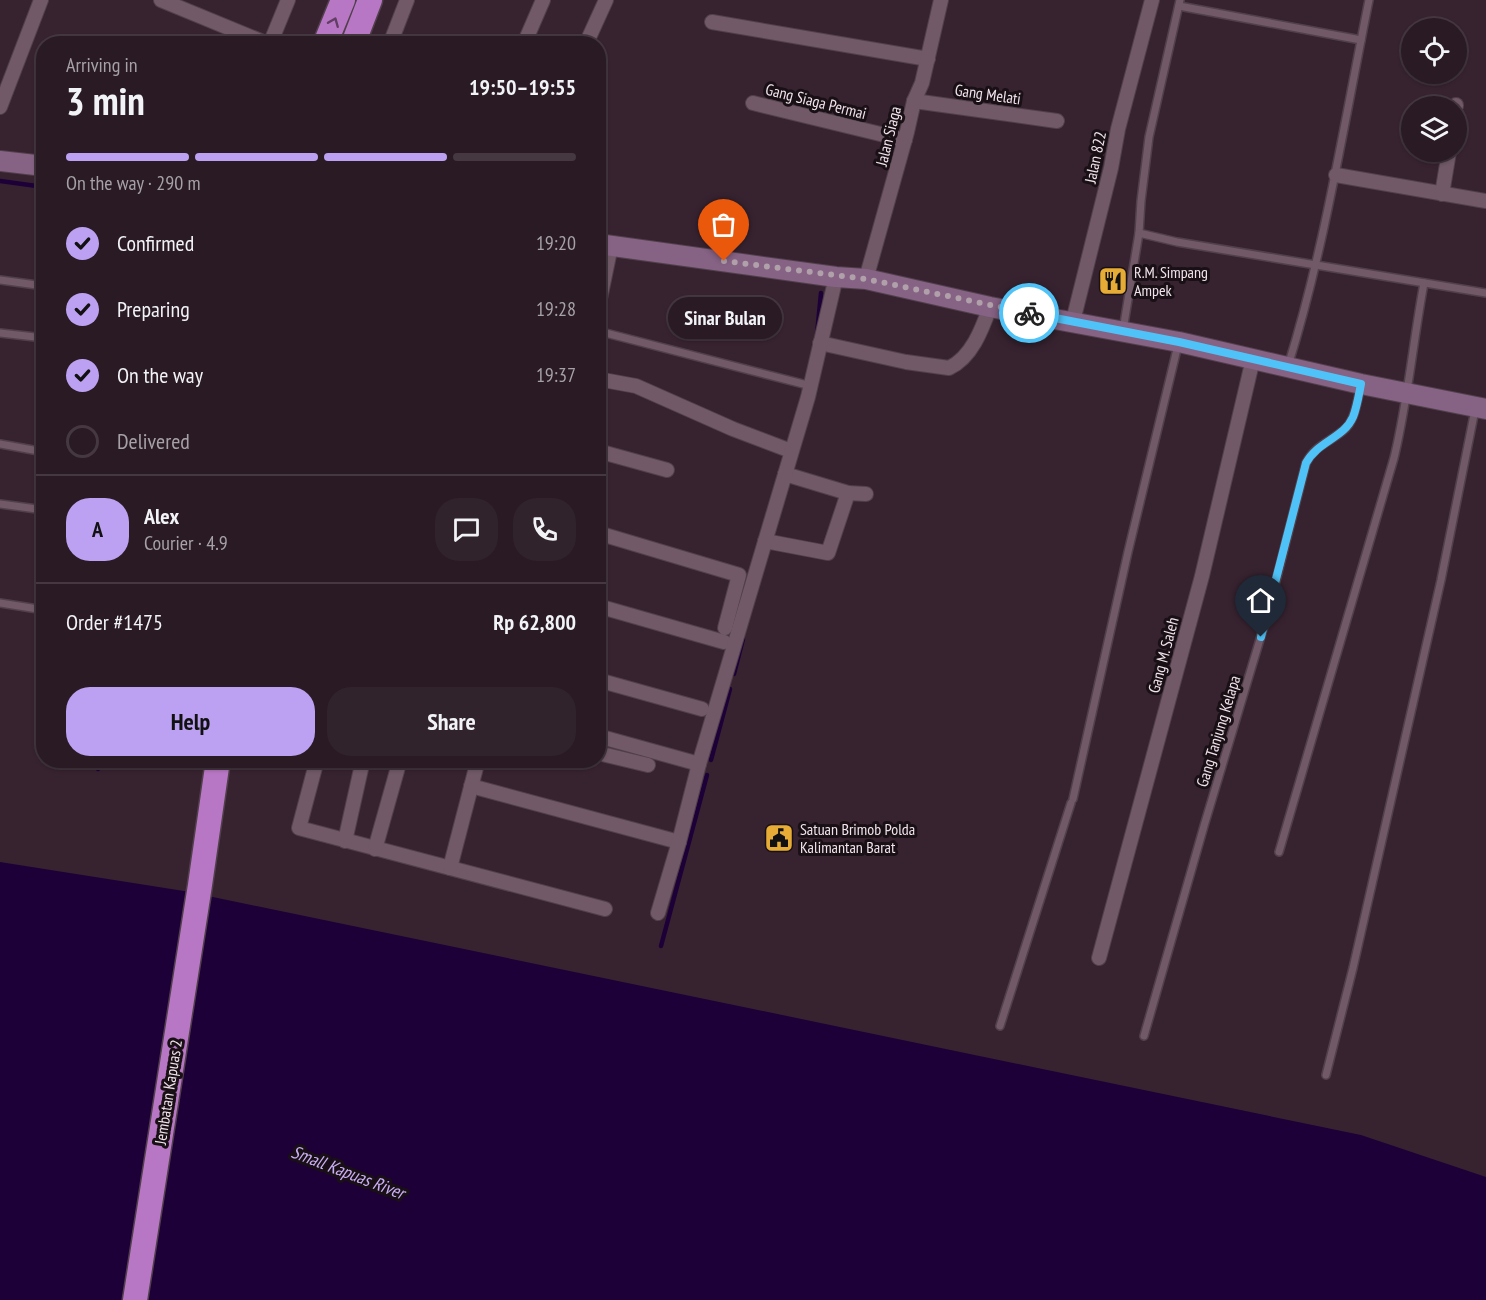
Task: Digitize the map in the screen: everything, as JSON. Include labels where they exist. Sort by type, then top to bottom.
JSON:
[{"type":"highway","points":[[328,36],[343,0]]},
{"type":"highway","points":[[356,36],[370,0]]},
{"type":"highway","name":"Jembatan Kapuas 2","points":[[135,1300],[201,885],[217,768]]},
{"type":"main road","points":[[0,161],[36,165]]},
{"type":"main road","points":[[606,245],[836,277],[866,279],[990,307],[1179,342],[1361,384],[1481,408]]},
{"type":"street","points":[[0,107],[41,0]]},
{"type":"street","points":[[161,0],[249,36]]},
{"type":"street","points":[[272,36],[288,0]]},
{"type":"street","points":[[393,36],[407,0]]},
{"type":"street","points":[[527,36],[543,0]]},
{"type":"street","points":[[590,36],[606,0]]},
{"type":"street","name":"Jalan Siaga","points":[[866,279],[914,101],[922,82],[941,0]]},
{"type":"street","name":"Jalan 822","points":[[1073,321],[1111,168],[1118,129],[1152,0]]},
{"type":"street","points":[[712,22],[928,58]]},
{"type":"street","name":"Gang Melati","points":[[914,101],[1057,121]]},
{"type":"street","name":"Gang Siaga Permai","points":[[753,103],[905,140]]},
{"type":"street","points":[[1442,194],[1447,162]]},
{"type":"street","points":[[1336,175],[1486,201]]},
{"type":"street","points":[[658,913],[699,764],[811,386],[836,277]]},
{"type":"street","points":[[820,343],[906,362],[949,368],[963,358],[978,338],[990,307]]},
{"type":"street","name":"Gang M. Saleh","points":[[1099,958],[1202,576],[1254,359]]},
{"type":"street","points":[[606,380],[636,386],[733,429],[791,451]]},
{"type":"street","points":[[606,453],[667,470]]},
{"type":"street","points":[[785,474],[848,493],[866,494]]},
{"type":"street","points":[[765,541],[828,553],[848,493]]},
{"type":"street","points":[[606,535],[740,575],[725,627]]},
{"type":"street","points":[[606,608],[724,642]]},
{"type":"street","points":[[606,683],[702,709]]},
{"type":"street","points":[[606,738],[699,764]]},
{"type":"street","points":[[606,755],[648,765]]},
{"type":"street","points":[[315,768],[299,828],[605,909]]},
{"type":"street","points":[[345,841],[361,768]]},
{"type":"street","points":[[375,849],[398,768]]},
{"type":"street","points":[[450,868],[476,768]]},
{"type":"street","points":[[471,786],[679,842]]},
{"type":"lane","points":[[1287,367],[1302,319],[1336,175],[1369,0]]},
{"type":"lane","points":[[1122,332],[1139,233],[1149,137],[1179,3],[1361,40]]},
{"type":"lane","points":[[1139,233],[1177,242],[1486,293]]},
{"type":"lane","points":[[0,280],[36,285]]},
{"type":"lane","points":[[1279,852],[1394,458],[1402,424],[1405,393],[1424,283]]},
{"type":"lane","points":[[0,333],[36,337]]},
{"type":"lane","points":[[606,333],[811,386]]},
{"type":"lane","points":[[1000,1026],[1072,801],[1128,552],[1179,342]]},
{"type":"lane","name":"Gang Tanjung Kelapa","points":[[1144,1036],[1267,616],[1306,463],[1320,445],[1346,427],[1353,417],[1361,384]]},
{"type":"lane","points":[[1326,1075],[1353,968],[1481,408]]},
{"type":"lane","points":[[0,444],[36,451]]},
{"type":"lane","points":[[0,504],[36,509]]},
{"type":"lane","points":[[0,603],[36,609]]},
{"type":"water","name":"Small Kapuas River","points":[[0,862],[184,891],[1361,1135],[1486,1177],[1486,1300],[0,1300]]},
{"type":"waterway","points":[[0,181],[36,186]]},
{"type":"waterway","points":[[817,334],[821,293]]},
{"type":"waterway","points":[[734,674],[743,639]]},
{"type":"waterway","points":[[711,760],[730,689]]},
{"type":"waterway","points":[[661,946],[707,775]]},
{"type":"way so far","points":[[724,261],[866,279],[990,307],[1029,313]]},
{"type":"place","name":"Sinar Bulan","points":[[724,261]]},
{"type":"place","name":"R.M. Simpang Ampek","points":[[1113,281]]},
{"type":"place","name":"Satuan Brimob Polda Kalimantan Barat","points":[[779,838]]},
{"type":"route","points":[[1029,313],[1179,342],[1361,384],[1353,417],[1346,427],[1320,445],[1306,463],[1261,637]]}]
